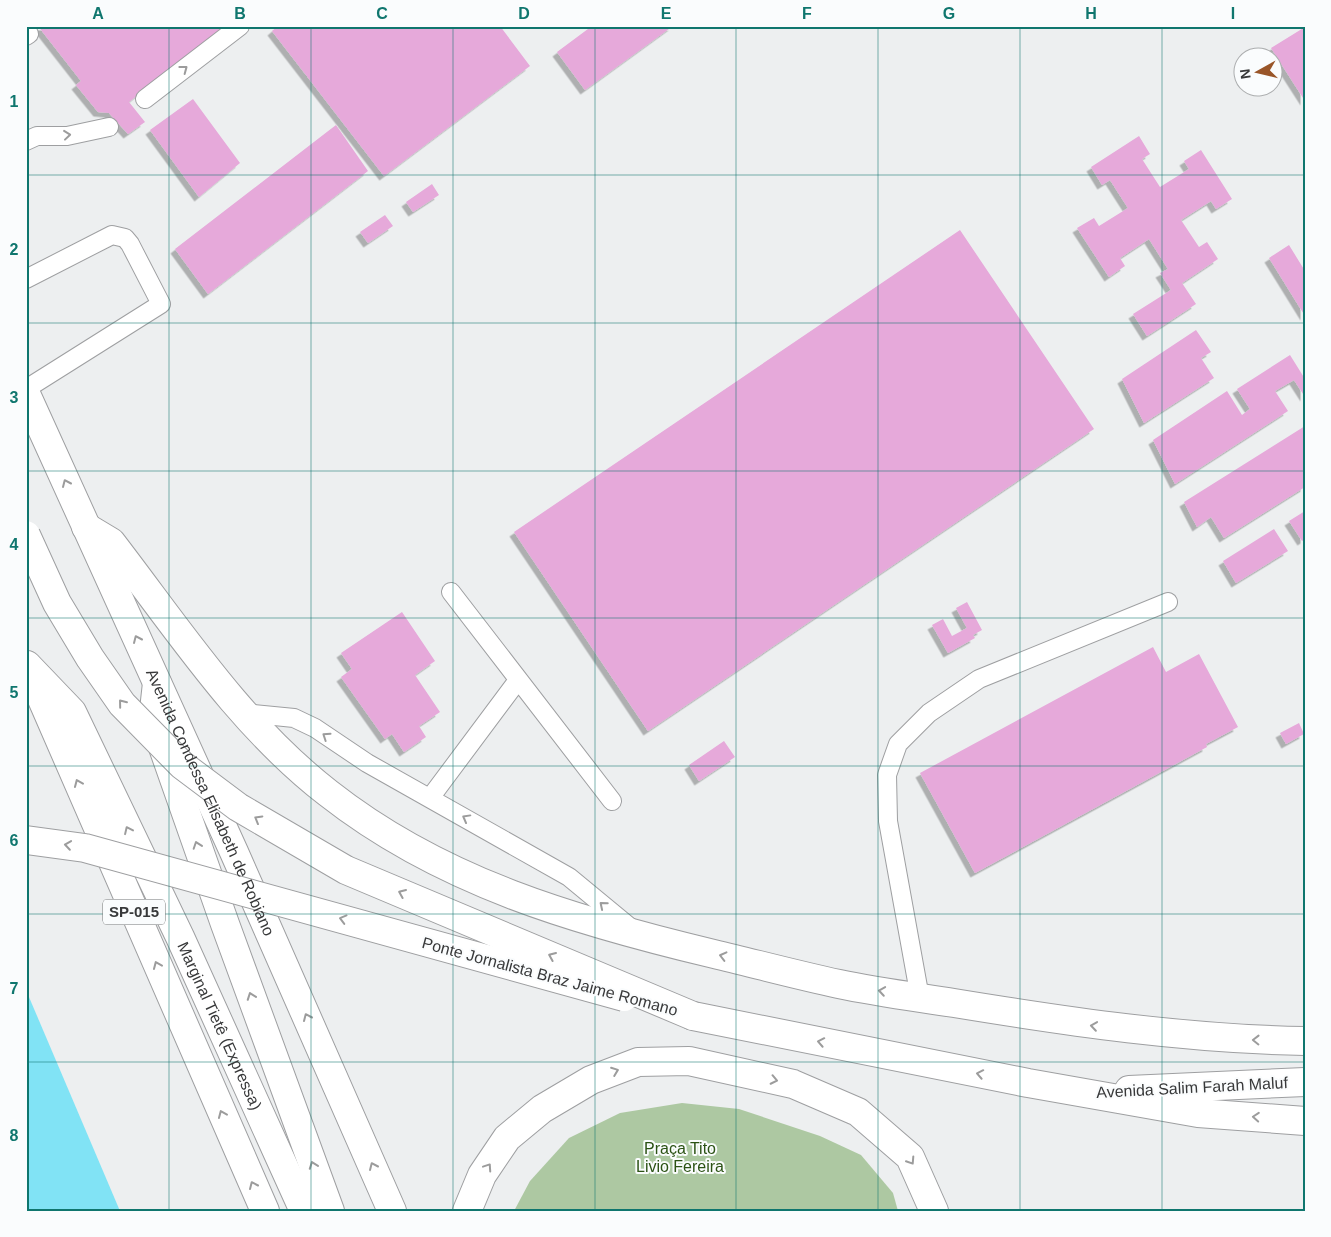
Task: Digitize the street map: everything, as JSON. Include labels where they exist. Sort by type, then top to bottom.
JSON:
[{"type":"highway","name":"Avenida Condessa Elisabeth de Robiano","points":[[26,394],[392,1211]]},
{"type":"highway","points":[[86,527],[110,542],[267,740],[328,794],[406,846],[496,890],[603,926],[842,985],[1097,1026],[1235,1040],[1305,1040]]},
{"type":"highway","points":[[26,536],[57,603],[90,658],[122,704],[182,765],[238,807],[346,870],[693,1016]]},
{"type":"highway","name":"Marginal Tietê (Expressa)","points":[[27,664],[265,1211]]},
{"type":"highway","name":"Marginal Tietê (Expressa)","points":[[27,664],[72,712],[180,938],[304,1211]]},
{"type":"highway","points":[[157,683],[153,719],[224,924],[330,1211]]},
{"type":"highway","name":"Ponte Jornalista Braz Jaime Romano","points":[[26,840],[86,848],[693,1016],[1078,1093]]},
{"type":"highway","points":[[467,1211],[482,1175],[507,1138],[542,1109],[591,1080],[638,1062],[689,1061],[793,1084],[858,1112],[910,1157],[934,1211]]},
{"type":"highway","name":"Avenida Salim Farah Maluf","points":[[1078,1093],[1305,1082]]},
{"type":"highway","points":[[1078,1093],[1198,1113],[1305,1121]]},
{"type":"lane","points":[[145,99],[240,26]]},
{"type":"lane","points":[[26,140],[37,136],[67,136],[109,127]]},
{"type":"lane","points":[[26,279],[112,235],[120,236],[130,244],[161,304],[26,389]]},
{"type":"lane","points":[[451,592],[612,801]]},
{"type":"lane","points":[[920,998],[888,822],[887,775],[898,744],[929,713],[979,679],[1168,602]]},
{"type":"lane","points":[[430,798],[518,680]]},
{"type":"lane","points":[[244,713],[294,718],[569,877],[640,936]]},
{"type":"green space","name":"Praça Tito Livio Fereira","points":[[682,1103],[739,1109],[820,1136],[861,1155],[893,1193],[898,1211],[514,1211],[530,1181],[569,1138],[620,1113]]},
{"type":"water","points":[[26,990],[120,1211],[26,1211]]},
{"type":"building","points":[[38,26],[225,26],[129,102],[145,122],[128,134],[109,113],[98,112],[76,85],[81,81]]},
{"type":"building","points":[[278,26],[500,26],[530,66],[384,176],[272,31]]},
{"type":"building","points":[[592,26],[673,26],[585,90],[557,52]]},
{"type":"building","points":[[1305,27],[1305,101],[1284,68],[1284,48],[1271,48]]},
{"type":"building","points":[[193,99],[240,163],[199,197],[150,130]]},
{"type":"building","points":[[336,125],[368,171],[208,294],[175,249]]},
{"type":"building","points":[[1139,136],[1150,154],[1142,159],[1160,187],[1189,169],[1184,161],[1201,150],[1232,199],[1216,209],[1211,201],[1181,220],[1199,247],[1207,242],[1218,259],[1182,283],[1196,304],[1147,336],[1133,314],[1171,290],[1160,273],[1168,269],[1149,239],[1120,258],[1125,266],[1109,277],[1077,228],[1094,218],[1099,226],[1128,208],[1110,180],[1102,185],[1091,167]]},
{"type":"building","points":[[432,184],[439,195],[413,212],[406,202]]},
{"type":"building","points":[[385,215],[393,226],[368,243],[360,232]]},
{"type":"building","points":[[960,230],[1094,429],[648,731],[514,532]]},
{"type":"building","points":[[1289,245],[1305,271],[1305,316],[1269,258]]},
{"type":"building","points":[[1196,330],[1211,352],[1201,358],[1214,378],[1144,423],[1122,379]]},
{"type":"building","points":[[1290,355],[1305,379],[1305,397],[1294,380],[1275,391],[1288,411],[1175,484],[1153,440],[1227,391],[1242,415],[1250,409],[1237,389]]},
{"type":"building","points":[[1305,426],[1305,487],[1224,538],[1211,517],[1197,527],[1184,502]]},
{"type":"building","points":[[1305,511],[1305,539],[1302,541],[1289,521]]},
{"type":"building","points":[[1274,529],[1288,551],[1236,583],[1223,561]]},
{"type":"building","points":[[967,602],[982,630],[973,635],[975,638],[948,653],[932,625],[943,619],[952,636],[967,628],[956,608]]},
{"type":"building","points":[[402,612],[435,661],[415,675],[440,712],[419,726],[426,737],[404,752],[392,734],[385,739],[341,677],[352,669],[341,653]]},
{"type":"building","points":[[1153,647],[1166,672],[1199,654],[1238,727],[1206,744],[1207,747],[975,873],[920,773]]},
{"type":"building","points":[[1299,723],[1304,734],[1286,744],[1280,733]]},
{"type":"building","points":[[724,741],[735,757],[699,781],[689,765]]}]
